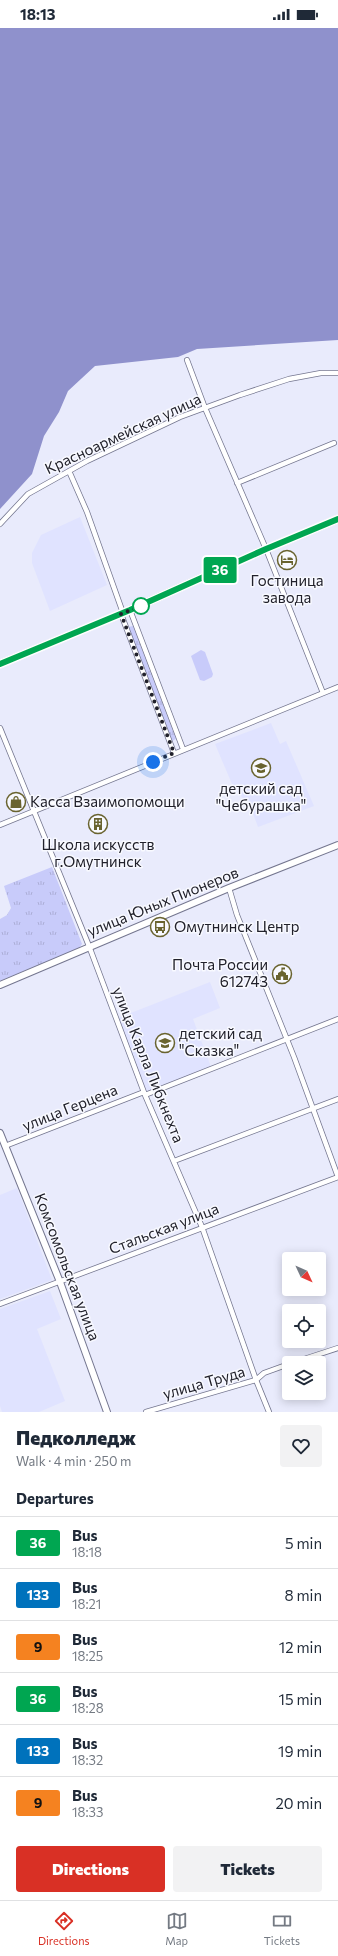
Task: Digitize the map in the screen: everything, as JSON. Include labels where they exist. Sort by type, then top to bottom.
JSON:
[{"type":"main road","name":"улица Юных Пионеров","points":[[0,985],[229,888],[338,845]]},
{"type":"main road","name":"Комсомольская улица","points":[[0,1133],[60,1282],[107,1412]]},
{"type":"street","points":[[187,360],[205,408],[266,549],[323,693]]},
{"type":"street","name":"Красноармейская улица","points":[[0,524],[28,494],[69,471],[180,417],[240,394],[289,379],[321,373],[338,373]]},
{"type":"street","points":[[237,483],[334,443]]},
{"type":"street","points":[[69,471],[89,518],[122,613],[174,753]]},
{"type":"street","points":[[0,664],[130,610],[266,549],[338,519]]},
{"type":"street","points":[[130,610],[183,750]]},
{"type":"street","points":[[0,825],[338,687]]},
{"type":"street","name":"улица Карла Либкнехта","points":[[0,728],[89,946],[145,1094],[202,1227],[256,1380],[269,1412]]},
{"type":"street","points":[[229,888],[237,915],[287,1039],[338,1177]]},
{"type":"street","name":"улица Герцена","points":[[6,1146],[338,1019]]},
{"type":"street","points":[[174,1161],[338,1099]]},
{"type":"street","name":"Стальская улица","points":[[0,1304],[338,1177]]},
{"type":"street","points":[[313,1356],[338,1348]]},
{"type":"street","name":"улица Труда","points":[[146,1412],[256,1380],[264,1373],[282,1367]]},
{"type":"shaded area","points":[[0,28],[338,28],[338,340],[197,349],[178,357],[95,366],[68,391],[59,412],[44,436],[32,474],[0,509]]},
{"type":"shaded area","points":[[80,517],[107,585],[50,611],[32,563],[32,553],[41,535]]},
{"type":"shaded area","name":"детский сад \"Чебурашка\"","points":[[271,723],[280,744],[286,741],[314,806],[258,827],[249,803],[235,791],[215,744]]},
{"type":"shaded area","name":"детский сад \"Сказка\"","points":[[210,982],[220,1008],[193,1019],[211,1067],[146,1092],[118,1018]]},
{"type":"shaded area","points":[[17,1188],[52,1280],[0,1299],[0,1195]]},
{"type":"shaded area","points":[[50,1291],[61,1319],[37,1329],[65,1401],[39,1412],[2,1412],[0,1406],[0,1309]]},
{"type":"green space","points":[[133,626],[176,739],[172,741],[128,627]]},
{"type":"green space","points":[[201,650],[205,652],[213,674],[212,677],[204,681],[200,680],[191,656]]},
{"type":"green space","points":[[52,867],[82,944],[79,948],[0,981],[0,919],[7,915],[11,908],[4,886]]},
{"type":"bus line","name":"36","points":[[0,664],[130,610],[266,549],[338,519]]},
{"type":"place","name":"Гостиница завода","points":[[287,560]]},
{"type":"place","name":"детский сад \"Чебурашка\"","points":[[261,768]]},
{"type":"place","name":"Касса Взаимопомощи","points":[[16,802]]},
{"type":"place","name":"Школа искусств г.Омутнинск","points":[[98,824]]},
{"type":"place","name":"Омутнинск Центр","points":[[160,927]]},
{"type":"place","name":"Почта России 612743","points":[[282,974]]},
{"type":"place","name":"детский сад \"Сказка\"","points":[[165,1043]]},
{"type":"route","points":[[141,606],[121,614],[174,753],[153,762]]}]
